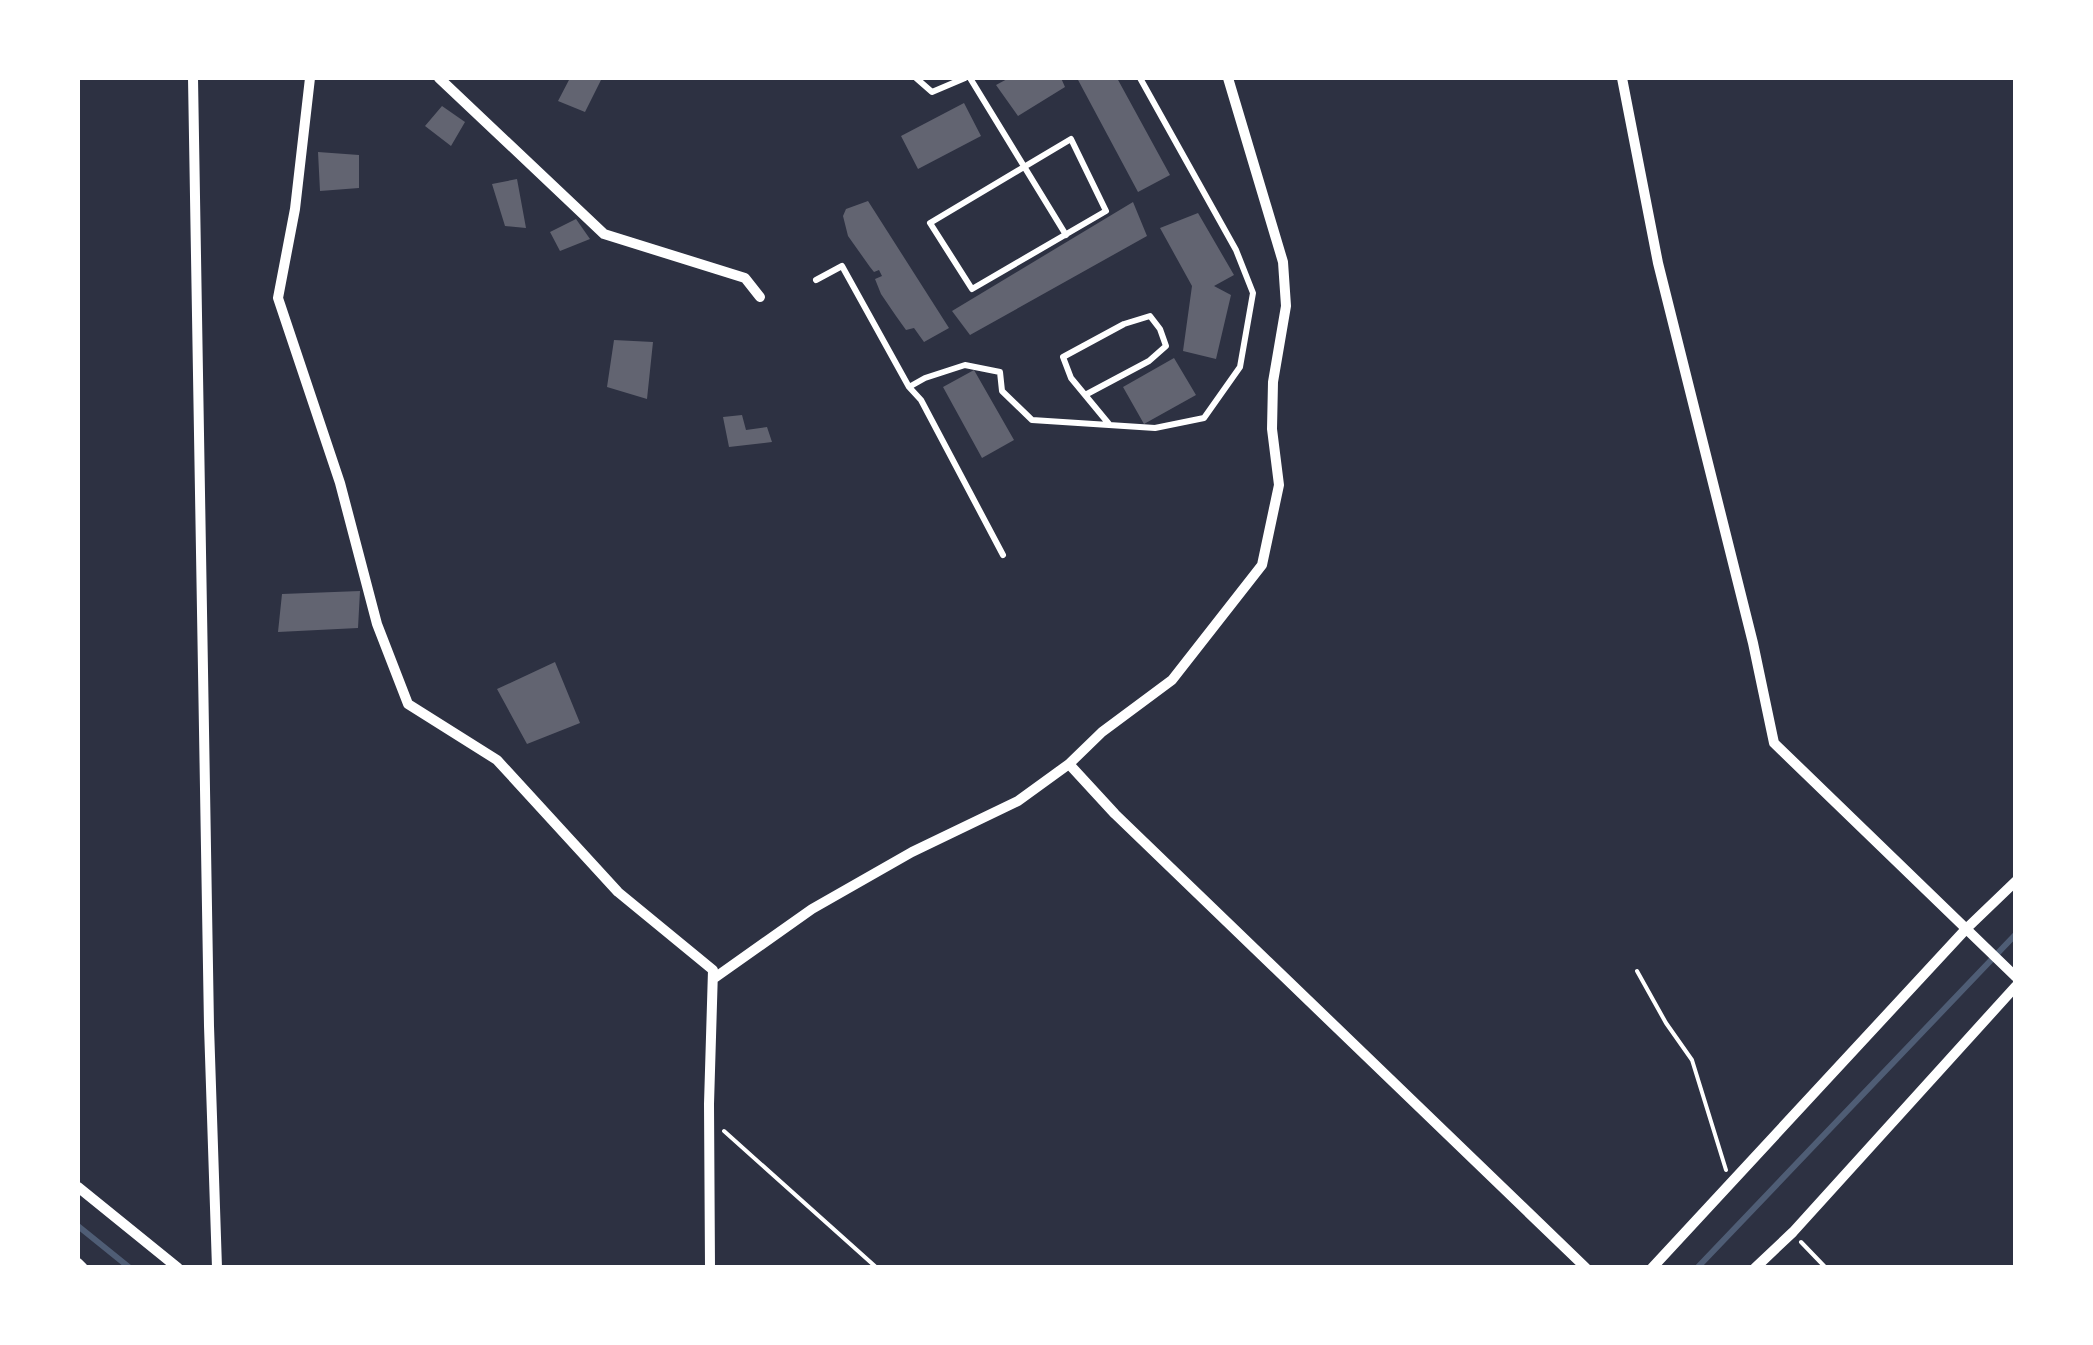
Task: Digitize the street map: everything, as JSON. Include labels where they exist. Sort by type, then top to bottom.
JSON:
[{"type":"street","points":[[193,78],[209,1026],[217,1268]]},
{"type":"street","points":[[310,78],[295,209],[278,298],[340,484],[377,624],[408,704],[497,760],[618,892],[713,970],[710,1268]]},
{"type":"street","points":[[439,78],[604,234],[745,278],[760,297]]},
{"type":"street","points":[[713,980],[812,910],[912,852],[1018,800],[1069,764],[1102,732],[1172,680],[1262,566],[1280,485],[1272,429],[1272,382],[1286,306],[1284,262],[1228,78]]},
{"type":"street","points":[[1622,78],[1658,263],[1753,642],[1774,743],[2016,977]]},
{"type":"street","points":[[1069,764],[1114,814],[1586,1268]]},
{"type":"street","points":[[1652,1268],[1966,929],[2016,882]]},
{"type":"street","points":[[1755,1268],[1793,1232],[2016,986]]},
{"type":"street","points":[[78,1186],[178,1268]]},
{"type":"lane","points":[[916,78],[932,92],[968,78],[1066,235]]},
{"type":"lane","points":[[909,387],[965,365],[1000,372],[1002,391],[1032,420],[1154,428],[1204,418],[1240,367],[1253,294],[1236,250],[1140,78]]},
{"type":"lane","points":[[1071,139],[1106,211],[972,289],[930,222],[1026,166],[1071,139]]},
{"type":"lane","points":[[816,280],[842,266],[920,400],[1002,555]]},
{"type":"lane","points":[[1087,394],[1150,362],[1166,346],[1150,316],[1124,324],[1063,357],[1071,378],[1110,425]]},
{"type":"path","points":[[1637,971],[1692,1060],[1730,1185]]},
{"type":"path","points":[[709,1117],[877,1268]]},
{"type":"path","points":[[1793,1232],[1826,1268]]},
{"type":"building","points":[[570,78],[602,78],[585,112],[558,101]]},
{"type":"building","points":[[1009,78],[1061,78],[1065,87],[1018,116],[996,85]]},
{"type":"building","points":[[1077,78],[1117,78],[1170,175],[1138,192]]},
{"type":"building","points":[[964,103],[981,136],[918,169],[901,136]]},
{"type":"building","points":[[442,106],[465,122],[451,146],[425,126]]},
{"type":"building","points":[[318,152],[359,155],[359,188],[320,191]]},
{"type":"building","points":[[517,179],[526,228],[505,226],[492,184]]},
{"type":"building","points":[[868,201],[949,328],[924,342],[914,328],[906,330],[881,294],[875,279],[882,276],[879,270],[874,272],[848,236],[843,216],[846,209]]},
{"type":"building","points":[[1133,202],[1147,236],[970,335],[952,311]]},
{"type":"building","points":[[1198,213],[1234,275],[1214,286],[1231,295],[1216,359],[1183,351],[1192,286],[1160,228]]},
{"type":"building","points":[[576,219],[590,239],[560,251],[550,232]]},
{"type":"building","points":[[614,340],[653,342],[647,399],[607,387]]},
{"type":"building","points":[[1174,358],[1196,395],[1144,424],[1123,387]]},
{"type":"building","points":[[974,370],[1014,440],[982,458],[943,387]]},
{"type":"building","points":[[742,415],[746,430],[767,427],[772,442],[729,447],[723,417]]},
{"type":"building","points":[[360,591],[358,628],[278,632],[282,594]]},
{"type":"building","points":[[555,662],[580,723],[527,744],[497,689]]},
{"type":"waterway","points":[[1697,1268],[2016,934]]},
{"type":"waterway","points":[[78,1226],[130,1268]]}]
